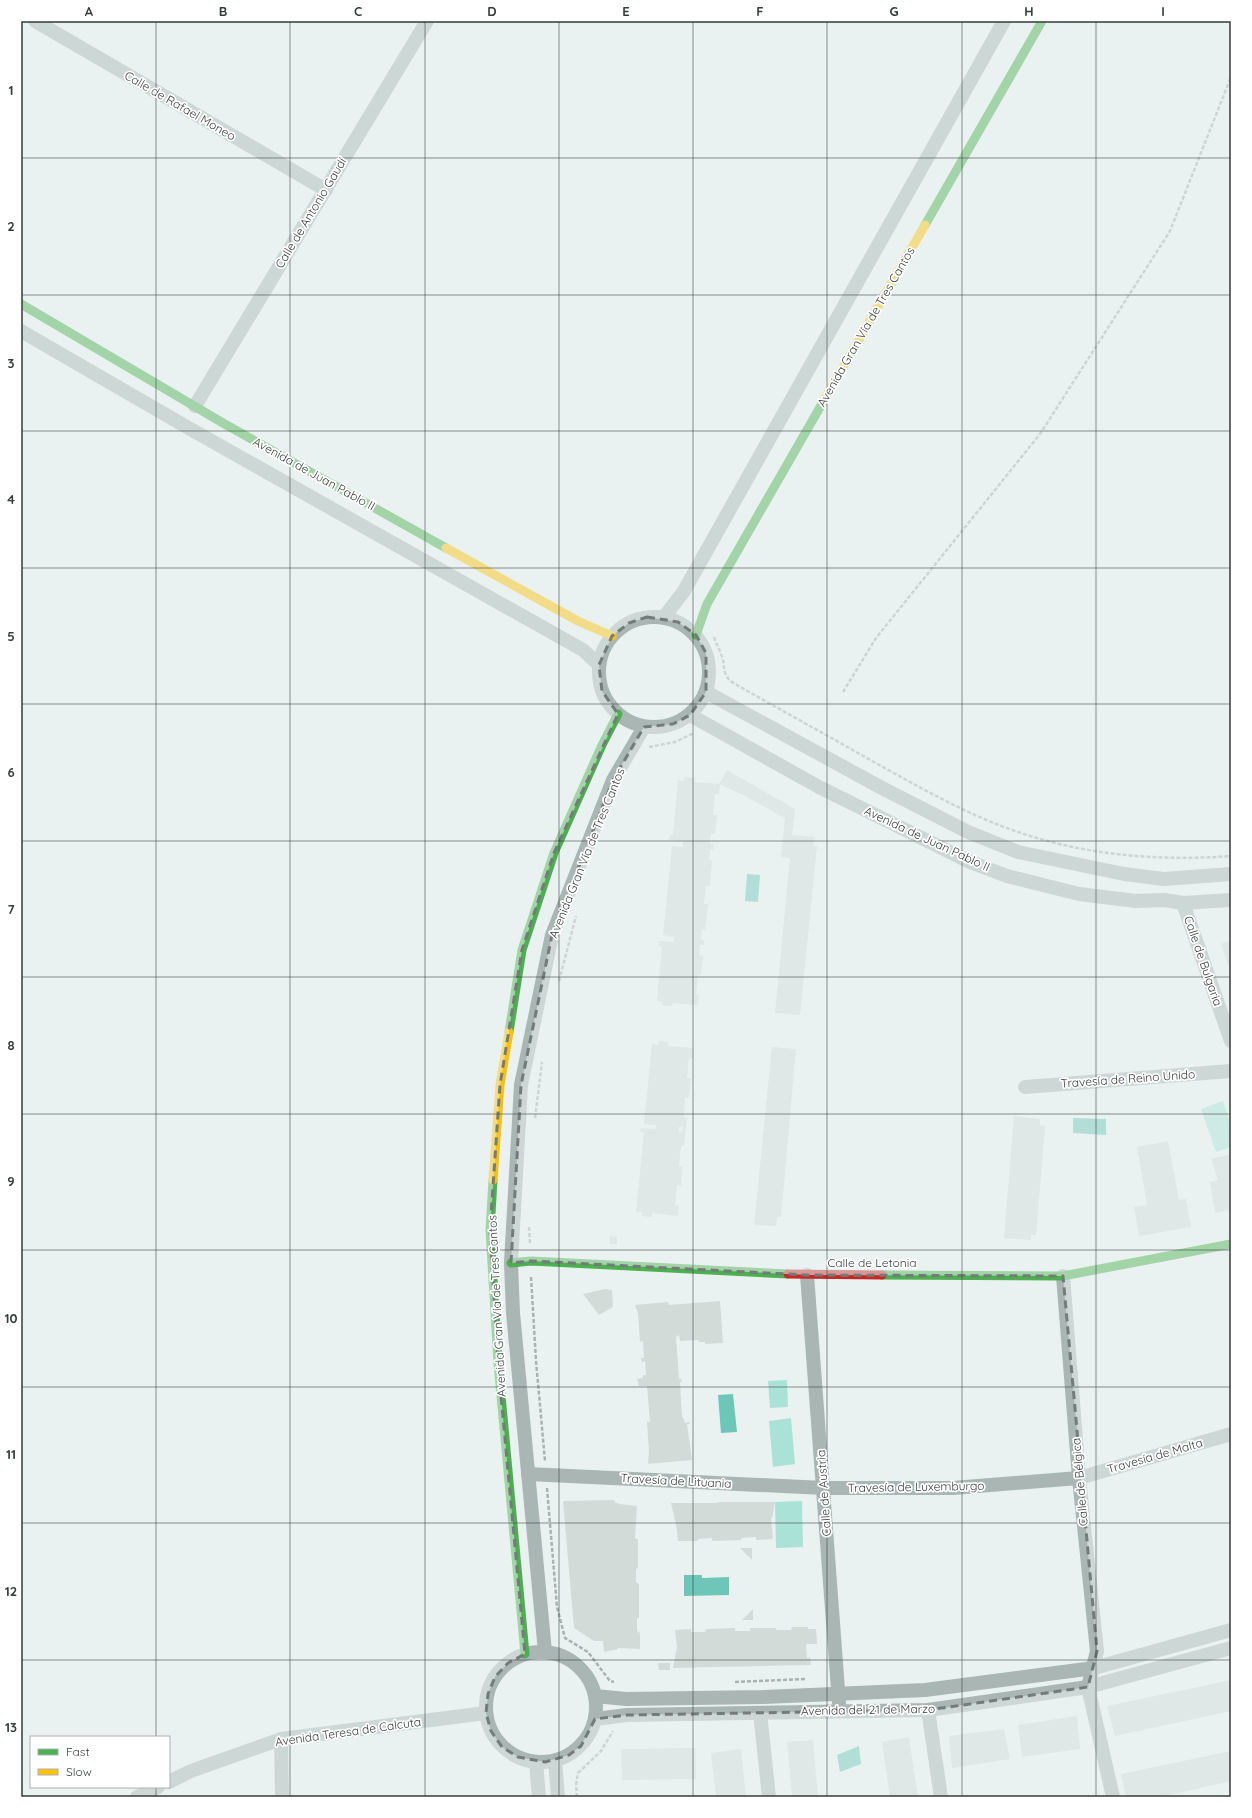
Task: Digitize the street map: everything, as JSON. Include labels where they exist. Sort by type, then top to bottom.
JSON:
[{"type":"street","name":"Calle de Rafael Moneo","points":[[35,21],[326,190]]},
{"type":"street","name":"Calle de Antonio Gaudí","points":[[195,406],[427,21]]},
{"type":"street","points":[[664,618],[684,591],[1004,21]]},
{"type":"street","name":"Avenida Gran Vía de Tres Cantos","points":[[696,636],[711,597],[1042,21]]},
{"type":"street","name":"Avenida de Juan Pablo II","points":[[21,304],[230,427],[571,617],[612,636]]},
{"type":"street","name":"Avenida de Juan Pablo II","points":[[21,331],[185,426],[583,650],[599,665]]},
{"type":"street","points":[[647,617],[664,618],[678,622],[696,636],[706,653],[706,692],[690,715],[673,724],[644,727],[630,723],[618,714],[610,705],[602,691],[599,665],[604,648],[612,636],[628,623],[647,617]]},
{"type":"street","name":"Avenida de Juan Pablo II","points":[[706,692],[875,784],[968,832],[1018,852],[1124,874],[1164,879],[1231,874]]},
{"type":"street","name":"Avenida Gran Vía de Tres Cantos","points":[[525,1654],[498,1363],[490,1230],[500,1085],[522,950],[554,853],[602,745],[618,714]]},
{"type":"street","name":"Avenida de Juan Pablo II","points":[[690,715],[819,787],[970,862],[1008,876],[1078,894],[1136,901],[1164,900],[1183,903],[1231,900]]},
{"type":"street","name":"Avenida Gran Vía de Tres Cantos","points":[[545,1652],[513,1313],[511,1263],[520,1086],[552,935],[614,780],[644,727]]},
{"type":"street","name":"Calle de Bulgaria","points":[[1183,903],[1231,1041]]},
{"type":"street","name":"Travesía de Reino Unido","points":[[1024,1087],[1231,1071]]},
{"type":"street","name":"Calle de Letonia","points":[[511,1263],[531,1261],[808,1275],[1063,1276],[1231,1244]]},
{"type":"street","name":"Calle de Austria","points":[[808,1275],[839,1694],[839,1711]]},
{"type":"street","name":"Calle de Bélgica","points":[[1063,1276],[1079,1478],[1097,1651],[1094,1668],[1088,1687]]},
{"type":"street","name":"Travesía de Malta","points":[[1079,1478],[1231,1434]]},
{"type":"street","name":"Travesía de Lituania","points":[[528,1474],[824,1488]]},
{"type":"street","name":"Travesía de Luxemburgo","points":[[824,1488],[953,1488],[1079,1478]]},
{"type":"street","name":"Avenida del 21 de Marzo","points":[[595,1696],[626,1699],[839,1694],[925,1690],[1094,1668],[1231,1630]]},
{"type":"street","name":"Avenida del 21 de Marzo","points":[[595,1719],[627,1715],[928,1710],[1088,1687],[1231,1648]]},
{"type":"street","points":[[545,1652],[562,1656],[578,1666],[589,1679],[595,1696],[595,1719],[590,1733],[581,1746],[569,1755],[555,1761],[536,1762],[518,1757],[502,1747],[492,1731],[486,1713],[488,1694],[495,1677],[508,1663],[525,1654],[545,1652]]},
{"type":"street","points":[[1088,1687],[1113,1797]]},
{"type":"street","points":[[928,1710],[941,1797]]},
{"type":"street","name":"Avenida Teresa de Calcuta","points":[[170,1782],[190,1772],[281,1739],[486,1713]]},
{"type":"street","points":[[760,1713],[769,1797]]},
{"type":"street","points":[[281,1739],[282,1797]]},
{"type":"street","points":[[555,1761],[558,1797]]},
{"type":"street","points":[[536,1762],[539,1797]]},
{"type":"street","points":[[137,1797],[156,1788]]},
{"type":"path","points":[[843,692],[876,638],[1040,434],[1170,231],[1231,77]]},
{"type":"path","points":[[741,712],[751,693],[959,808],[1000,826],[1043,839],[1123,855],[1197,859],[1231,856]]},
{"type":"path","points":[[646,749],[675,742],[698,732]]},
{"type":"path","points":[[557,987],[577,914]]},
{"type":"path","points":[[534,1124],[542,1062]]},
{"type":"path","points":[[529,1224],[536,1361],[557,1607],[564,1638],[588,1652],[610,1681],[625,1687],[626,1699]]},
{"type":"path","points":[[734,1682],[809,1679]]},
{"type":"path","points":[[577,1797],[576,1785],[578,1772],[601,1750],[613,1730],[628,1726],[627,1715]]},
{"type":"highlighted area","points":[[647,617],[678,622],[696,635],[706,653],[706,692],[690,715],[673,724],[644,727],[613,780],[552,935],[521,1085],[511,1263],[531,1261],[807,1275],[1063,1276],[1097,1651],[1088,1687],[928,1710],[627,1715],[595,1719],[581,1746],[569,1755],[545,1762],[518,1757],[502,1747],[491,1731],[486,1713],[488,1694],[495,1677],[508,1663],[525,1654],[498,1363],[490,1230],[500,1085],[522,950],[554,853],[618,714],[602,691],[599,665],[612,636],[629,623]]},
{"type":"shaded area","points":[[747,874],[760,875],[758,902],[745,901]]},
{"type":"shaded area","points":[[1223,1101],[1231,1125],[1231,1147],[1216,1152],[1201,1109]]},
{"type":"shaded area","points":[[1073,1118],[1106,1119],[1106,1135],[1073,1133]]},
{"type":"shaded area","points":[[787,1380],[788,1407],[770,1408],[768,1381]]},
{"type":"shaded area","points":[[733,1394],[737,1432],[721,1433],[718,1395]]},
{"type":"shaded area","points":[[791,1418],[795,1464],[773,1467],[769,1421]]},
{"type":"shaded area","points":[[802,1501],[803,1547],[776,1548],[775,1502]]},
{"type":"shaded area","points":[[684,1575],[702,1575],[702,1578],[729,1577],[729,1595],[684,1596]]},
{"type":"shaded area","points":[[859,1746],[861,1764],[840,1772],[837,1755]]},
{"type":"building","points":[[727,770],[795,809],[792,835],[814,837],[813,846],[817,846],[800,1015],[775,1013],[790,858],[781,857],[785,818],[743,795],[719,784]]},
{"type":"building","points":[[684,777],[695,778],[694,782],[720,784],[719,794],[715,794],[713,815],[717,815],[715,834],[711,834],[710,844],[714,844],[713,850],[710,849],[709,860],[712,860],[710,886],[706,886],[704,904],[708,904],[705,930],[702,929],[701,939],[704,940],[704,945],[700,945],[699,955],[703,956],[701,975],[698,974],[696,995],[699,995],[698,1005],[673,1003],[672,1006],[662,1005],[663,1002],[657,1001],[662,947],[659,946],[659,941],[673,942],[674,937],[663,935],[672,846],[683,847],[683,841],[669,840],[670,835],[673,835],[678,780],[684,781]]},
{"type":"building","points":[[1231,940],[1231,973],[1221,944]]},
{"type":"building","points":[[659,1041],[669,1042],[668,1046],[694,1048],[693,1059],[689,1058],[687,1078],[691,1078],[689,1098],[685,1098],[684,1117],[687,1118],[684,1146],[681,1146],[679,1166],[682,1167],[681,1186],[677,1185],[675,1205],[679,1206],[678,1216],[652,1213],[652,1217],[642,1216],[642,1212],[636,1212],[644,1132],[640,1132],[641,1128],[656,1129],[656,1125],[644,1124],[652,1044],[658,1045]],"holes":[[[679,1127],[683,1127],[682,1132],[678,1131]]]},
{"type":"building","points":[[772,1047],[796,1049],[781,1217],[777,1217],[776,1226],[754,1225]]},
{"type":"building","points":[[1014,1116],[1040,1119],[1040,1125],[1045,1126],[1036,1235],[1031,1235],[1031,1240],[1004,1238]]},
{"type":"building","points":[[1168,1141],[1179,1200],[1186,1199],[1191,1227],[1139,1236],[1134,1207],[1147,1205],[1137,1147]]},
{"type":"building","points":[[1231,1154],[1231,1219],[1228,1210],[1215,1213],[1210,1182],[1218,1180],[1211,1159]]},
{"type":"building","points":[[610,1236],[617,1237],[617,1244],[610,1244]]},
{"type":"building","points":[[605,1289],[612,1290],[613,1307],[599,1315],[583,1294]]},
{"type":"building","points":[[720,1301],[723,1343],[705,1344],[705,1342],[699,1342],[698,1340],[680,1341],[679,1335],[676,1337],[679,1379],[681,1379],[682,1382],[680,1382],[682,1416],[685,1423],[689,1422],[690,1424],[687,1424],[692,1460],[648,1464],[649,1451],[647,1422],[650,1422],[647,1386],[639,1386],[637,1379],[643,1378],[643,1375],[646,1375],[645,1361],[642,1362],[641,1358],[644,1358],[643,1341],[640,1342],[638,1313],[635,1305],[668,1302],[669,1305]]},
{"type":"building","points":[[614,1500],[614,1502],[620,1504],[637,1506],[635,1538],[638,1540],[638,1568],[636,1569],[636,1582],[639,1584],[639,1618],[637,1618],[637,1631],[640,1633],[640,1649],[618,1648],[604,1652],[603,1641],[594,1641],[574,1628],[563,1501]]},
{"type":"building","points":[[775,1502],[771,1518],[773,1539],[756,1540],[756,1537],[741,1538],[741,1540],[712,1541],[712,1538],[699,1539],[697,1541],[678,1541],[671,1503]]},
{"type":"building","points":[[740,1548],[752,1548],[752,1560]]},
{"type":"building","points":[[753,1609],[753,1620],[742,1620]]},
{"type":"building","points":[[792,1627],[808,1627],[808,1629],[816,1629],[817,1644],[806,1644],[807,1658],[810,1657],[811,1665],[673,1668],[677,1647],[675,1630],[691,1629],[691,1632],[705,1632],[706,1629],[735,1628],[735,1631],[750,1631],[750,1628],[776,1628],[776,1630],[791,1630]]},
{"type":"building","points":[[658,1663],[670,1663],[670,1670],[659,1670]]},
{"type":"building","points":[[1231,1680],[1231,1711],[1115,1736],[1107,1706]]},
{"type":"building","points":[[1077,1716],[1080,1749],[1022,1757],[1018,1725]]},
{"type":"building","points":[[1004,1729],[1010,1759],[952,1768],[949,1736]]},
{"type":"building","points":[[909,1737],[918,1797],[890,1797],[882,1742]]},
{"type":"building","points":[[813,1740],[818,1797],[792,1797],[787,1742]]},
{"type":"building","points":[[695,1748],[696,1779],[622,1780],[621,1749]]},
{"type":"building","points":[[741,1749],[746,1797],[716,1797],[711,1753]]},
{"type":"building","points":[[1231,1751],[1231,1781],[1161,1797],[1126,1797],[1121,1774]]},
{"type":"traffic: fast","points":[[925,225],[1042,21]]},
{"type":"traffic: fast","points":[[21,304],[223,423],[446,548]]},
{"type":"traffic: fast","points":[[696,635],[707,604],[823,402]]},
{"type":"traffic: fast","points":[[509,1032],[522,950],[554,853],[602,745],[618,714]]},
{"type":"traffic: fast","points":[[493,1180],[490,1230],[498,1363],[525,1654]]},
{"type":"traffic: fast","points":[[882,1275],[1063,1276],[1231,1244]]},
{"type":"traffic: fast","points":[[511,1263],[531,1261],[788,1274]]},
{"type":"traffic: slow","points":[[823,402],[925,225]]},
{"type":"traffic: slow","points":[[446,548],[578,621],[612,636]]},
{"type":"traffic: slow","points":[[493,1180],[500,1085],[509,1032]]},
{"type":"traffic: jam","points":[[788,1274],[882,1275]]}]
